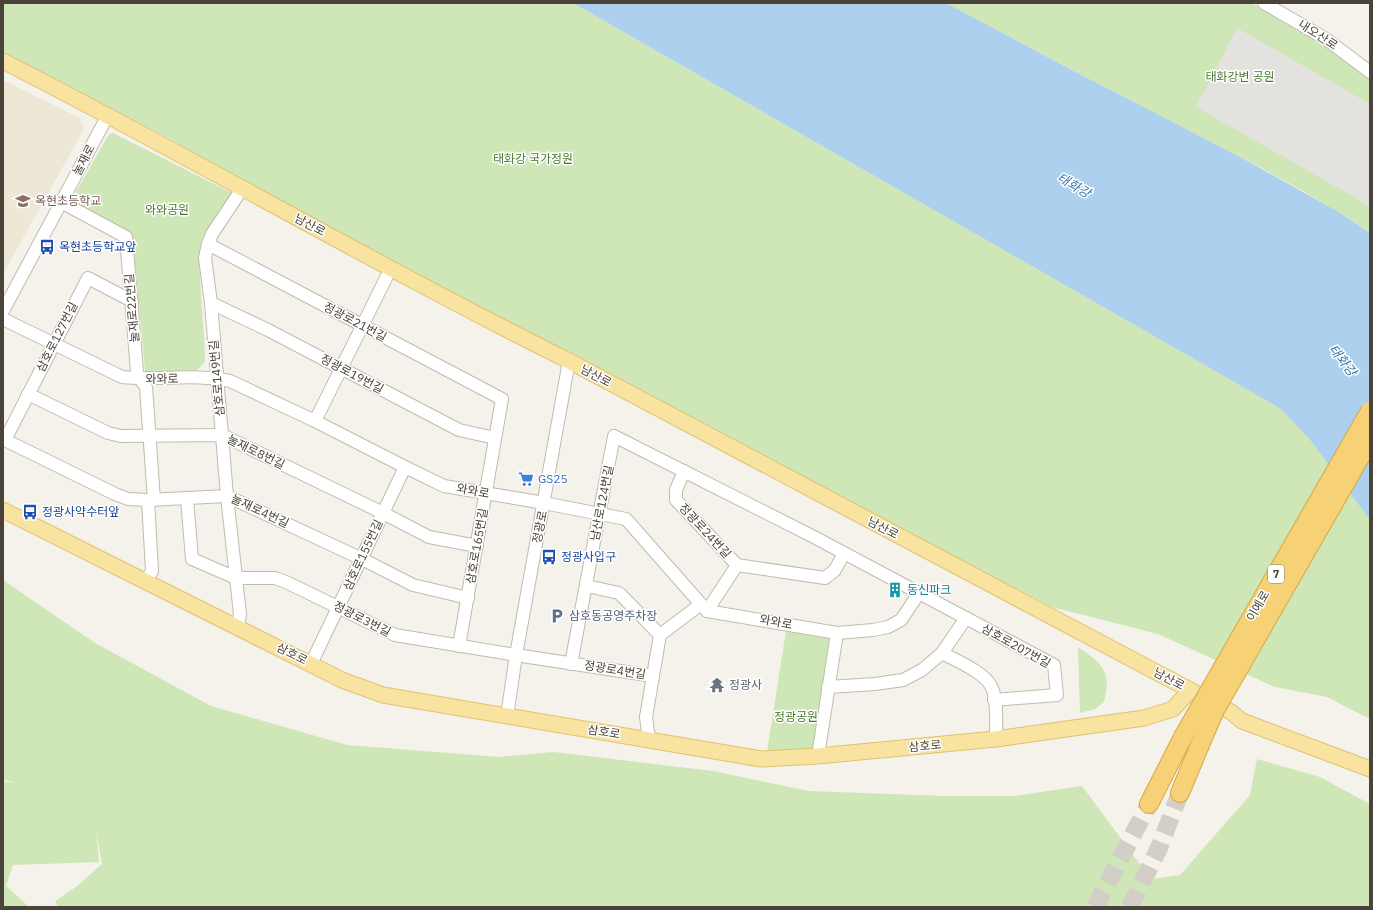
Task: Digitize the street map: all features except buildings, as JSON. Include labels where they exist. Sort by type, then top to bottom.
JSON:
[{"type":"highway","name":"이예로","points":[[1149,804],[1183,737],[1370,411]]},
{"type":"highway","name":"이예로","points":[[1180,793],[1215,710],[1370,440]]},
{"type":"main road","name":"남산로","points":[[3,60],[495,324],[1190,690]]},
{"type":"main road","name":"삼호로","points":[[3,510],[342,680],[383,694],[761,759],[818,756],[996,739],[1144,718],[1173,709],[1190,690]]},
{"type":"main road","points":[[1190,690],[1231,712],[1242,721],[1370,769]]},
{"type":"main road","points":[[1231,712],[1241,713],[1370,761]]},
{"type":"street","name":"내오산로","points":[[1264,3],[1326,39],[1370,72]]},
{"type":"street","name":"눌재로","points":[[3,311],[108,115]]},
{"type":"street","name":"삼호로149번길","points":[[238,627],[240,614],[227,496],[205,258],[208,244],[222,217],[242,189]]},
{"type":"street","name":"눌재로22번길","points":[[61,202],[126,237],[137,372],[146,387],[149,436],[152,572],[146,581]]},
{"type":"street","name":"정광로21번길","points":[[208,244],[502,399]]},
{"type":"street","points":[[315,421],[391,268]]},
{"type":"street","name":"삼호로127번길","points":[[4,440],[88,278],[132,301]]},
{"type":"street","name":"정광로19번길","points":[[210,303],[268,330],[459,430],[495,438]]},
{"type":"street","name":"와와로","points":[[3,319],[122,377],[140,379],[216,378],[230,381],[315,421],[444,486],[544,502],[626,519],[704,607],[837,633],[873,630],[888,627],[901,620],[919,593]]},
{"type":"street","name":"정광로","points":[[507,716],[516,656],[569,362]]},
{"type":"street","name":"눌재로8번길","points":[[28,394],[108,433],[121,436],[222,435],[429,537],[477,546]]},
{"type":"street","name":"삼호로165번길","points":[[459,646],[502,399]]},
{"type":"street","name":"남산로124번길","points":[[571,664],[614,436],[684,471]]},
{"type":"street","name":"눌재로4번길","points":[[4,440],[115,494],[128,498],[151,500],[227,496],[362,558],[413,585],[468,598]]},
{"type":"street","name":"삼호로155번길","points":[[311,664],[405,467]]},
{"type":"street","points":[[684,471],[919,593]]},
{"type":"street","name":"정광로24번길","points":[[684,471],[676,490],[676,500],[737,565],[825,578],[835,570],[844,553]]},
{"type":"street","points":[[187,499],[192,559],[236,578]]},
{"type":"street","points":[[586,586],[619,593],[660,635],[704,607],[737,565]]},
{"type":"street","name":"정광로3번길","points":[[236,578],[275,578],[339,607],[395,635],[516,656]]},
{"type":"street","name":"삼호로207번길","points":[[919,593],[1054,665],[1057,695],[994,700]]},
{"type":"street","points":[[828,687],[875,684],[903,680],[922,670],[942,653],[966,618]]},
{"type":"street","points":[[818,756],[837,633]]},
{"type":"street","name":"정광로4번길","points":[[516,656],[653,676],[660,635]]},
{"type":"street","points":[[942,653],[987,680],[992,687],[996,739]]},
{"type":"street","points":[[651,740],[648,732],[646,717],[653,676]]},
{"type":"shaded area","points":[[1237,28],[1370,104],[1370,209],[1356,198],[1196,107]]},
{"type":"shaded area","name":"옥현초등학교","points":[[3,80],[80,118],[84,129],[3,274]]},
{"type":"green space","name":"태화강 국가정원","points":[[3,3],[573,3],[1281,409],[1310,440],[1370,520],[1370,719],[1327,697],[1275,687],[1158,634],[1052,607],[409,269],[290,209],[172,140],[12,58],[3,51]]},
{"type":"green space","name":"태화강변 공원","points":[[946,3],[1251,3],[1271,13],[1362,68],[1370,76],[1370,233],[1295,186]]},
{"type":"green space","name":"와와공원","points":[[113,133],[232,193],[209,227],[201,244],[199,262],[205,362],[197,370],[188,373],[148,375],[145,371],[133,241],[129,234],[74,203],[73,197],[109,134]]},
{"type":"green space","points":[[3,580],[95,643],[211,706],[347,745],[500,757],[554,752],[713,771],[809,791],[944,796],[1015,796],[1082,786],[1151,879],[1180,875],[1250,795],[1257,759],[1320,777],[1368,803],[1370,807],[1370,907],[58,907],[55,901],[76,887],[102,864],[96,830],[99,862],[13,865],[6,886],[29,907],[3,907],[3,781],[15,783],[3,779]]},
{"type":"green space","name":"정광공원","points":[[786,631],[831,637],[815,750],[767,752]]},
{"type":"green space","points":[[1078,647],[1099,664],[1106,676],[1107,683],[1104,702],[1095,709],[1080,713]]},
{"type":"water","name":"태화강","points":[[573,3],[946,3],[1242,158],[1337,211],[1370,233],[1370,520],[1310,440],[1281,409]]},
{"type":"tunnel","points":[[1130,907],[1159,848],[1180,793]]},
{"type":"tunnel","points":[[1095,907],[1149,804]]},
{"type":"place","name":"옥현초등학교","points":[[23,201]]},
{"type":"place","name":"옥현초등학교앞","points":[[47,247]]},
{"type":"place","name":"GS25","points":[[526,479]]},
{"type":"place","name":"정광사약수터앞","points":[[30,512]]},
{"type":"place","name":"정광사입구","points":[[549,557]]},
{"type":"place","name":"동신파크","points":[[895,590]]},
{"type":"place","name":"삼호동공영주차장","points":[[557,616]]},
{"type":"place","name":"정광사","points":[[717,685]]}]
